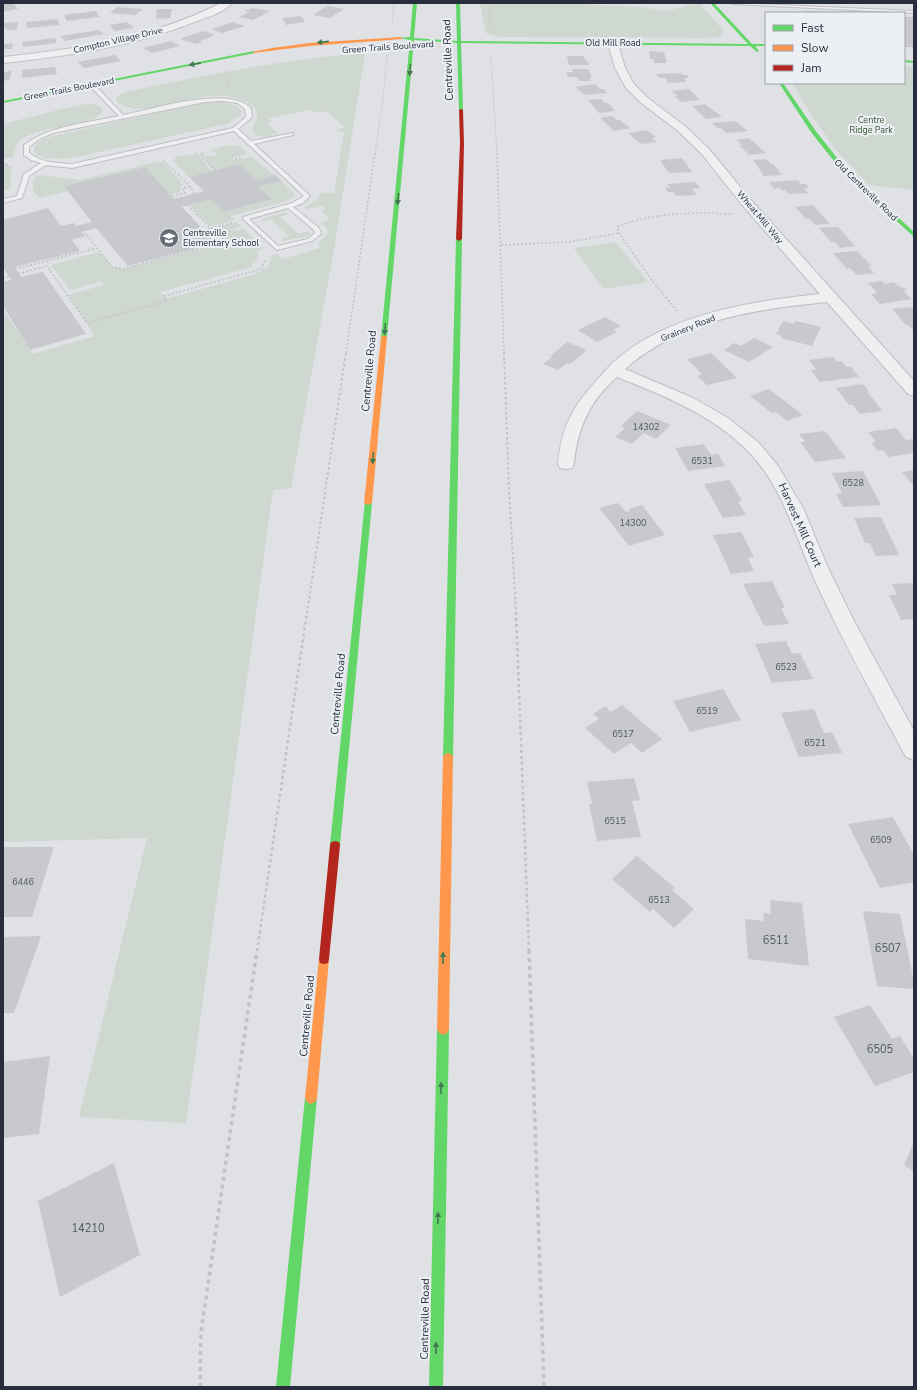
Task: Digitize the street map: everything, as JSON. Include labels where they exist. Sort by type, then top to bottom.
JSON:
[{"type":"main road","name":"Centreville Road","points":[[283,1387],[415,3]]},
{"type":"main road","name":"Centreville Road","points":[[436,1387],[453,470],[462,143],[458,3]]},
{"type":"main road","points":[[712,3],[764,58]]},
{"type":"main road","name":"Green Trails Boulevard","points":[[3,102],[97,91],[276,48],[348,40],[460,42]]},
{"type":"main road","name":"Green Trails Boulevard","points":[[296,55],[412,42]]},
{"type":"main road","name":"Old Mill Road","points":[[460,42],[751,44],[765,46]]},
{"type":"main road","name":"Old Centreville Road","points":[[782,84],[808,124],[834,159],[853,179],[914,234]]},
{"type":"street","points":[[205,3],[226,4]]},
{"type":"street","name":"Compton Village Drive","points":[[3,60],[73,51],[132,39],[184,23],[226,4]]},
{"type":"street","name":"Wheat Mill Way","points":[[613,43],[620,68],[630,86],[644,100],[682,129],[705,150],[755,212],[914,391]]},
{"type":"street","name":"Grainery Road","points":[[566,464],[573,426],[592,392],[628,358],[650,344],[693,324],[748,308],[830,296]]},
{"type":"street","name":"Harvest Mill Court","points":[[614,370],[672,393],[704,409],[736,432],[765,460],[790,496],[815,558],[836,604],[872,676],[914,751]]},
{"type":"lane","points":[[732,3],[914,12]]},
{"type":"lane","points":[[862,3],[864,9]]},
{"type":"lane","points":[[97,91],[122,117]]},
{"type":"lane","points":[[213,99],[242,103],[248,108],[249,117],[235,129],[72,166],[45,164],[32,160],[26,154],[26,146],[32,140],[52,132],[122,117],[195,101],[213,99]]},
{"type":"lane","points":[[235,129],[307,196],[301,201],[290,206],[245,218],[277,248],[315,237],[318,234],[316,229],[290,206]]},
{"type":"lane","points":[[249,143],[291,134]]},
{"type":"lane","points":[[3,201],[20,197],[26,175],[45,164]]},
{"type":"path","points":[[392,26],[394,3]]},
{"type":"path","points":[[490,3],[490,42],[501,245],[508,460],[518,643],[544,1387]]},
{"type":"path","points":[[200,1387],[202,1324],[382,107],[388,52]]},
{"type":"path","points":[[201,150],[194,152],[215,170]]},
{"type":"path","points":[[168,158],[162,159],[191,187],[194,194]]},
{"type":"path","points":[[172,196],[185,193],[183,188],[191,187]]},
{"type":"path","points":[[83,234],[86,234],[112,267],[124,269],[223,243],[224,241],[218,234],[188,205]]},
{"type":"path","points":[[693,324],[673,308],[619,233],[617,227],[624,223],[637,220],[698,214],[755,212]]},
{"type":"path","points":[[204,230],[236,222]]},
{"type":"path","points":[[218,234],[238,229]]},
{"type":"path","points":[[501,245],[570,242],[619,233]]},
{"type":"path","points":[[11,276],[8,271],[97,248]]},
{"type":"path","points":[[3,278],[47,266],[88,323],[167,300],[164,296],[260,269],[268,254]]},
{"type":"green space","points":[[480,3],[555,3],[643,7],[665,11],[699,3],[724,31],[720,37],[706,38],[499,37],[486,33]]},
{"type":"green space","points":[[365,53],[334,249],[291,488],[273,490],[186,1123],[79,1117],[147,838],[3,842],[3,310],[33,354],[95,336],[68,295],[104,285],[101,281],[70,290],[51,265],[100,252],[112,267],[124,269],[223,243],[224,241],[220,236],[221,234],[241,229],[244,229],[264,248],[258,251],[257,260],[249,268],[160,292],[166,299],[255,274],[267,267],[271,261],[271,256],[273,255],[277,255],[283,259],[320,248],[318,243],[326,236],[328,232],[325,226],[321,223],[330,219],[321,211],[325,209],[322,206],[307,209],[304,208],[316,200],[322,193],[334,193],[344,132],[334,131],[345,127],[325,111],[315,113],[311,110],[269,118],[271,122],[268,124],[277,133],[271,136],[262,137],[253,133],[255,132],[254,130],[251,130],[257,116],[256,110],[250,104],[237,98],[209,96],[154,108],[140,109],[122,105],[117,102],[116,98],[122,93],[182,80],[304,59]]},
{"type":"green space","name":"Centre Ridge Park","points":[[905,66],[914,67],[914,190],[869,185],[836,150],[816,122],[793,84],[905,84]]},
{"type":"green space","points":[[218,102],[235,105],[241,110],[241,115],[227,124],[67,159],[45,158],[37,155],[34,151],[36,145],[43,139],[53,136],[203,103]]},
{"type":"green space","points":[[91,103],[102,108],[103,111],[95,117],[83,122],[38,132],[26,137],[17,144],[15,154],[3,160],[3,124]]},
{"type":"green space","points":[[229,145],[240,146],[248,154],[234,157],[232,159],[233,160],[252,157],[271,173],[276,175],[257,180],[239,164],[215,170],[199,153],[204,151],[204,156],[214,156],[217,154],[210,150]]},
{"type":"green space","points":[[196,154],[212,171],[189,177],[173,161],[176,157]]},
{"type":"green space","points":[[3,162],[11,168],[10,189],[3,191]]},
{"type":"green space","points":[[156,162],[163,163],[182,182],[180,192],[170,195],[144,167],[64,186],[67,191],[40,198],[35,194],[33,189],[34,178],[40,175],[81,180]]},
{"type":"green space","points":[[282,181],[295,197],[283,202],[231,216],[234,219],[232,221],[210,226],[190,205],[211,199],[224,212],[271,199],[258,187]]},
{"type":"green space","points":[[285,212],[289,214],[280,217],[298,234],[308,231],[310,235],[281,241],[281,239],[289,236],[272,220],[262,221],[261,219]]},
{"type":"green space","points":[[236,222],[241,226],[221,232],[214,229]]},
{"type":"green space","points":[[616,242],[648,282],[604,289],[574,248]]},
{"type":"building","points":[[3,3],[13,3],[18,9],[3,12]]},
{"type":"building","points":[[327,6],[344,9],[330,18],[313,15]]},
{"type":"building","points":[[117,7],[143,9],[135,15],[110,13]]},
{"type":"building","points":[[252,8],[270,11],[253,20],[239,17],[249,12],[244,11]]},
{"type":"building","points":[[157,9],[172,9],[170,18],[156,19]]},
{"type":"building","points":[[96,11],[99,17],[67,21],[64,15]]},
{"type":"building","points":[[806,11],[830,12],[806,12]]},
{"type":"building","points":[[301,16],[305,22],[286,25],[282,18]]},
{"type":"building","points":[[905,17],[914,17],[914,47],[905,47]]},
{"type":"building","points":[[58,19],[59,25],[27,28],[26,22]]},
{"type":"building","points":[[18,22],[17,30],[6,30],[7,28],[3,28],[3,23]]},
{"type":"building","points":[[127,22],[134,28],[115,31],[109,25]]},
{"type":"building","points":[[233,22],[245,26],[222,33],[211,29]]},
{"type":"building","points":[[99,30],[104,34],[65,41],[61,36]]},
{"type":"building","points":[[203,31],[215,35],[200,41],[203,42],[195,44],[180,39]]},
{"type":"building","points":[[55,38],[57,43],[23,47],[22,42]]},
{"type":"building","points":[[171,41],[180,46],[152,53],[143,48]]},
{"type":"building","points":[[13,43],[12,49],[3,49],[3,44]]},
{"type":"building","points":[[649,51],[664,52],[667,63],[654,63],[653,59],[650,59]]},
{"type":"building","points":[[115,55],[121,61],[84,68],[78,62]]},
{"type":"building","points":[[567,56],[583,56],[586,61],[588,61],[589,65],[569,65]]},
{"type":"building","points":[[55,67],[57,74],[22,78],[22,70]]},
{"type":"building","points":[[572,69],[588,69],[592,77],[589,77],[591,81],[579,81],[577,77],[568,77],[566,72],[573,72]]},
{"type":"building","points":[[12,71],[9,80],[3,81],[3,72]]},
{"type":"building","points":[[681,73],[683,75],[687,75],[689,78],[684,78],[686,82],[668,83],[665,78],[659,78],[656,74]]},
{"type":"building","points":[[595,84],[600,89],[604,89],[607,93],[585,95],[575,87]]},
{"type":"building","points":[[689,89],[700,100],[681,102],[675,96],[678,96],[672,91]]},
{"type":"building","points":[[601,99],[605,103],[608,103],[615,111],[599,113],[588,100]]},
{"type":"building","points":[[705,104],[722,117],[706,119],[692,106]]},
{"type":"building","points":[[612,116],[630,128],[614,131],[600,118]]},
{"type":"building","points":[[735,121],[748,131],[726,133],[712,123]]},
{"type":"building","points":[[647,130],[656,137],[652,138],[657,142],[641,144],[628,133]]},
{"type":"building","points":[[749,138],[766,153],[749,155],[739,145],[742,145],[736,140]]},
{"type":"building","points":[[682,158],[692,172],[669,173],[660,160]]},
{"type":"building","points":[[766,159],[773,164],[782,175],[764,176],[753,160]]},
{"type":"building","points":[[239,164],[257,180],[276,175],[282,181],[258,187],[272,199],[224,212],[211,199],[182,207],[216,243],[128,266],[96,228],[81,232],[85,236],[72,240],[80,251],[15,267],[21,277],[43,272],[86,334],[30,350],[3,306],[3,282],[11,280],[5,270],[3,270],[3,220],[48,208],[61,226],[74,223],[76,226],[92,222],[64,186],[145,167],[174,199],[204,191],[189,177]]},
{"type":"building","points":[[798,180],[801,184],[806,184],[809,188],[804,188],[808,193],[788,194],[785,190],[782,191],[780,188],[774,189],[769,182]]},
{"type":"building","points":[[695,182],[700,188],[692,189],[697,195],[676,196],[673,192],[668,192],[665,188],[670,188],[667,184]]},
{"type":"building","points":[[813,205],[830,224],[815,225],[810,219],[806,219],[795,207]]},
{"type":"building","points":[[838,227],[855,246],[840,248],[835,242],[831,242],[819,228]]},
{"type":"building","points":[[857,251],[872,266],[868,266],[874,273],[857,275],[850,268],[847,269],[833,253]]},
{"type":"building","points":[[882,281],[885,284],[894,282],[898,286],[907,289],[904,292],[912,299],[880,304],[871,294],[877,293],[868,283]]},
{"type":"building","points":[[914,307],[914,331],[906,325],[892,309]]},
{"type":"building","points":[[605,317],[621,326],[613,330],[617,332],[597,342],[578,330]]},
{"type":"building","points":[[783,321],[794,324],[795,321],[821,327],[812,346],[781,338],[782,336],[776,334]]},
{"type":"building","points":[[754,338],[773,347],[749,362],[724,350],[734,343],[741,346]]},
{"type":"building","points":[[567,342],[587,350],[570,364],[567,363],[558,370],[543,364],[552,357],[550,356]]},
{"type":"building","points":[[711,353],[737,378],[707,385],[697,376],[702,374],[687,359]]},
{"type":"building","points":[[833,357],[837,362],[841,361],[846,367],[851,367],[859,377],[820,382],[811,370],[816,369],[809,360]]},
{"type":"building","points":[[863,384],[882,411],[860,414],[853,405],[849,405],[836,388]]},
{"type":"building","points":[[769,389],[803,415],[787,421],[776,412],[772,413],[750,396]]},
{"type":"building","points":[[637,411],[671,425],[656,439],[644,433],[632,444],[615,437],[625,428],[621,426]]},
{"type":"building","points":[[896,428],[906,440],[914,439],[914,453],[888,457],[883,450],[878,451],[871,443],[876,442],[868,432]]},
{"type":"building","points":[[825,431],[846,458],[815,462],[800,442],[805,442],[799,434]]},
{"type":"building","points":[[704,444],[711,455],[718,454],[725,466],[688,471],[675,448]]},
{"type":"building","points":[[914,470],[914,487],[902,472]]},
{"type":"building","points":[[863,471],[881,505],[843,507],[836,494],[842,493],[832,473]]},
{"type":"building","points":[[730,480],[742,501],[738,502],[746,515],[723,518],[704,484]]},
{"type":"building","points":[[618,503],[626,512],[630,511],[629,509],[642,505],[665,535],[629,546],[599,508]]},
{"type":"building","points":[[881,517],[899,555],[876,556],[870,543],[865,543],[854,518]]},
{"type":"building","points":[[741,532],[754,557],[748,558],[754,571],[731,574],[713,535]]},
{"type":"building","points":[[772,581],[785,608],[781,608],[789,624],[764,626],[743,584]]},
{"type":"building","points":[[914,583],[914,619],[901,620],[889,595],[897,595],[892,584]]},
{"type":"building","points":[[786,641],[792,654],[800,653],[813,679],[772,683],[755,644]]},
{"type":"building","points":[[723,689],[741,720],[690,732],[673,701]]},
{"type":"building","points":[[622,705],[662,739],[642,753],[631,743],[614,754],[585,728],[599,719],[593,714],[605,706],[611,712]]},
{"type":"building","points":[[814,709],[824,733],[832,732],[842,753],[799,757],[781,713]]},
{"type":"building","points":[[634,778],[640,800],[632,801],[641,837],[597,841],[589,804],[592,804],[587,782]]},
{"type":"building","points":[[893,817],[914,855],[914,882],[880,888],[848,824]]},
{"type":"building","points":[[3,847],[54,847],[32,917],[3,917]]},
{"type":"building","points":[[637,856],[675,888],[672,890],[694,909],[674,928],[653,909],[650,912],[612,879]]},
{"type":"building","points":[[770,900],[802,903],[809,966],[748,959],[745,919],[764,921],[763,913],[771,914]]},
{"type":"building","points":[[863,911],[900,914],[914,982],[914,989],[877,986]]},
{"type":"building","points":[[41,936],[14,1013],[3,1013],[3,937]]},
{"type":"building","points":[[870,1005],[892,1039],[900,1036],[914,1059],[914,1072],[875,1086],[834,1017]]},
{"type":"building","points":[[50,1056],[39,1134],[3,1138],[3,1062]]},
{"type":"building","points":[[914,1142],[914,1172],[904,1165]]},
{"type":"building","points":[[114,1163],[140,1255],[60,1297],[38,1201]]},
{"type":"traffic: fast","points":[[384,337],[415,3]]},
{"type":"traffic: fast","points":[[458,3],[461,110]]},
{"type":"traffic: fast","points":[[712,3],[757,51]]},
{"type":"traffic: fast","points":[[401,38],[460,42],[765,45]]},
{"type":"traffic: fast","points":[[3,102],[254,52]]},
{"type":"traffic: fast","points":[[905,61],[914,62]]},
{"type":"traffic: fast","points":[[782,84],[813,131],[843,169],[914,235]]},
{"type":"traffic: fast","points":[[448,757],[459,239]]},
{"type":"traffic: fast","points":[[335,845],[368,503]]},
{"type":"traffic: fast","points":[[436,1387],[443,1029]]},
{"type":"traffic: fast","points":[[283,1387],[311,1098]]},
{"type":"traffic: slow","points":[[254,52],[309,44],[401,38]]},
{"type":"traffic: slow","points":[[368,503],[384,337]]},
{"type":"traffic: slow","points":[[443,1029],[448,757]]},
{"type":"traffic: slow","points":[[311,1098],[324,959]]},
{"type":"traffic: jam","points":[[459,239],[462,143],[461,110]]},
{"type":"traffic: jam","points":[[324,959],[335,845]]},
{"type":"place","name":"Centreville Elementary School","points":[[169,238]]}]
